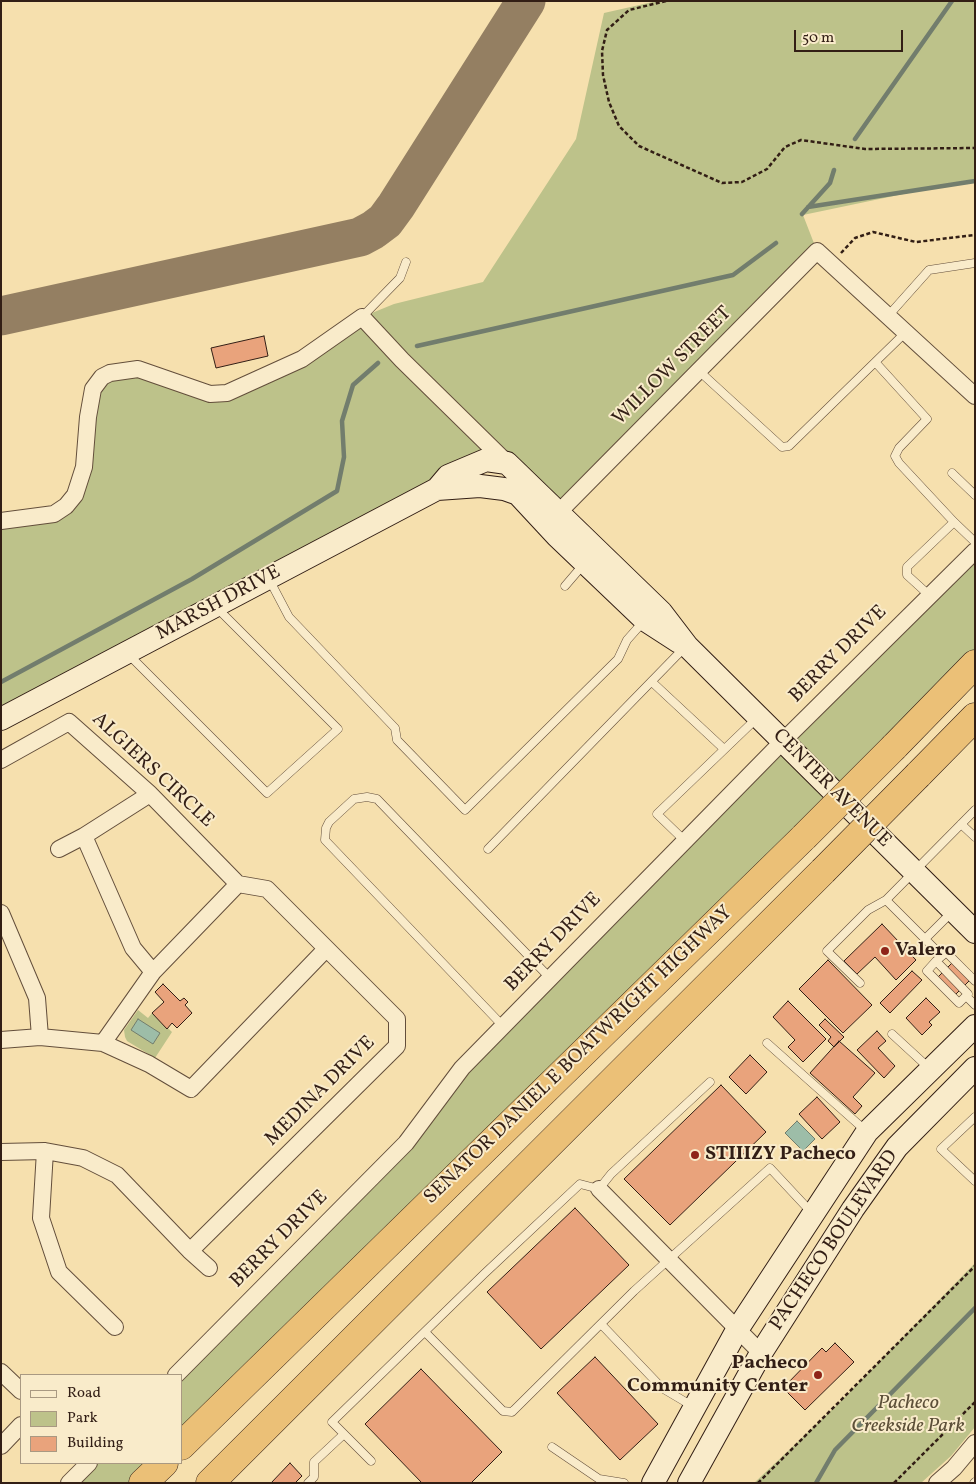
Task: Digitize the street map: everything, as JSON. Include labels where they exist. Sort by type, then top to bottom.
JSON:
[{"type":"highway","name":"SENATOR DANIEL E BOATWRIGHT HIGHWAY","points":[[182,1445],[804,837],[975,664]]},
{"type":"highway","name":"SENATOR DANIEL E BOATWRIGHT HIGHWAY","points":[[210,1483],[823,872],[975,717]]},
{"type":"highway","points":[[143,1483],[163,1464]]},
{"type":"street","name":"WILLOW STREET","points":[[559,512],[817,251],[832,263]]},
{"type":"street","points":[[832,263],[888,316],[972,388]]},
{"type":"street","points":[[1,521],[54,514],[66,506],[75,495],[84,467],[92,389],[102,377],[110,372],[138,370],[210,394],[227,393],[302,359],[362,317],[409,367],[507,463]]},
{"type":"street","name":"MARSH DRIVE","points":[[1,719],[437,489],[448,476],[486,460],[507,463]]},
{"type":"street","name":"CENTER AVENUE","points":[[507,463],[661,612],[687,646],[975,932]]},
{"type":"street","name":"MARSH DRIVE","points":[[437,489],[480,486],[504,489]]},
{"type":"street","name":"CENTER AVENUE","points":[[504,489],[518,494],[584,564],[645,620],[687,646]]},
{"type":"street","name":"BERRY DRIVE","points":[[177,1374],[406,1143],[462,1068],[783,741],[975,551]]},
{"type":"street","name":"ALGIERS CIRCLE","points":[[1,760],[69,722],[150,794],[238,884]]},
{"type":"street","points":[[59,850],[150,794]]},
{"type":"street","points":[[84,836],[133,948],[153,972]]},
{"type":"street","points":[[103,1043],[153,972],[238,884]]},
{"type":"street","name":"MEDINA DRIVE","points":[[190,1251],[397,1046],[397,1019],[267,889],[238,884]]},
{"type":"street","points":[[1,913],[37,998],[40,1037]]},
{"type":"street","points":[[1,1040],[40,1037],[103,1043],[149,1064],[191,1089],[326,949]]},
{"type":"street","name":"PACHECO BOULEVARD","points":[[654,1483],[737,1330],[867,1132],[975,1026]]},
{"type":"street","name":"PACHECO BOULEVARD","points":[[689,1483],[761,1353],[853,1208],[897,1147],[975,1068]]},
{"type":"street","points":[[45,1151],[41,1218],[59,1272],[116,1328]]},
{"type":"street","points":[[1,1152],[45,1151],[83,1158],[117,1175],[190,1251],[209,1268]]},
{"type":"street","points":[[599,1189],[761,1353]]},
{"type":"street","points":[[1,1372],[20,1391]]},
{"type":"street","points":[[1,1446],[20,1427]]},
{"type":"street","points":[[937,1483],[954,1468],[975,1443]]},
{"type":"street","points":[[69,1483],[88,1464]]},
{"type":"lane","points":[[362,317],[400,278],[406,262]]},
{"type":"lane","points":[[888,316],[929,270],[975,263]]},
{"type":"lane","points":[[699,371],[782,447],[789,446],[906,332]]},
{"type":"lane","points":[[876,363],[927,418],[898,448],[896,456],[898,463],[975,542]]},
{"type":"lane","points":[[952,473],[975,495]]},
{"type":"lane","points":[[930,596],[907,575],[907,567],[954,522]]},
{"type":"lane","points":[[565,586],[584,564]]},
{"type":"lane","points":[[269,578],[289,617],[395,728],[397,740],[465,810],[618,659],[627,640],[645,620]]},
{"type":"lane","points":[[126,653],[268,793],[338,729],[216,606]]},
{"type":"lane","points":[[488,849],[687,646]]},
{"type":"lane","points":[[652,682],[724,749]]},
{"type":"lane","points":[[685,841],[657,814],[758,716]]},
{"type":"lane","points":[[503,1026],[324,840],[326,828],[330,822],[354,799],[368,796],[377,798],[550,978]]},
{"type":"lane","points":[[860,983],[827,951],[868,910],[886,900],[975,810]]},
{"type":"lane","points":[[961,824],[975,837]]},
{"type":"lane","points":[[886,900],[926,938],[975,1005]]},
{"type":"lane","points":[[926,938],[953,911]]},
{"type":"lane","points":[[975,981],[946,952],[927,971],[959,1003],[975,988]]},
{"type":"lane","points":[[892,1034],[930,1070]]},
{"type":"lane","points":[[767,1043],[867,1132]]},
{"type":"lane","points":[[371,1461],[332,1422],[580,1184],[599,1189],[611,1174],[710,1082]]},
{"type":"lane","points":[[975,1117],[941,1149],[975,1181]]},
{"type":"lane","points":[[425,1332],[503,1411],[512,1412],[601,1324],[770,1168],[813,1214]]},
{"type":"lane","points":[[601,1324],[662,1388],[695,1407]]},
{"type":"lane","points":[[314,1481],[314,1462],[344,1434]]},
{"type":"lane","points":[[552,1447],[598,1481],[624,1483]]},
{"type":"path","points":[[666,1],[629,10],[607,30],[602,51],[603,75],[609,102],[619,126],[639,146],[722,183],[742,182],[767,168],[785,147],[801,140],[865,149],[975,148]]},
{"type":"path","points":[[832,263],[854,238],[873,232],[916,242],[975,235]]},
{"type":"path","points":[[758,1483],[975,1266]]},
{"type":"path","points":[[894,1483],[975,1402]]},
{"type":"green space","points":[[657,1],[975,1],[975,179],[803,215],[817,251],[559,512],[500,465],[486,460],[448,476],[437,489],[1,719],[1,521],[54,514],[66,506],[75,495],[84,467],[87,417],[93,389],[102,377],[110,373],[138,369],[210,394],[227,393],[302,359],[362,317],[394,304],[483,282],[576,139],[604,13]]},
{"type":"green space","points":[[975,551],[975,664],[182,1445],[182,1374],[406,1143],[462,1068]]},
{"type":"green space","points":[[138,1010],[148,1018],[152,1013],[172,1032],[155,1058],[127,1041],[125,1037],[124,1030]]},
{"type":"green space","name":"Pacheco Creekside Park","points":[[975,1263],[975,1427],[951,1456],[921,1483],[754,1483],[837,1405]]},
{"type":"green space","points":[[88,1464],[163,1464],[143,1483],[69,1483]]},
{"type":"shaded area","points":[[138,1019],[160,1033],[153,1044],[131,1030]]},
{"type":"shaded area","points":[[797,1121],[815,1139],[803,1151],[785,1133]]},
{"type":"building","points":[[264,336],[268,356],[216,368],[211,348]]},
{"type":"building","points":[[882,924],[916,960],[896,980],[875,957],[857,974],[844,961]]},
{"type":"building","name":"Valero","points":[[956,959],[973,977],[951,999],[933,982]]},
{"type":"building","points":[[828,960],[872,1005],[843,1033],[799,989]]},
{"type":"building","points":[[912,971],[922,980],[890,1013],[880,1003]]},
{"type":"building","points":[[163,984],[180,1001],[184,998],[188,1002],[185,1005],[192,1013],[177,1028],[172,1023],[167,1029],[152,1013],[164,1002],[155,992]]},
{"type":"building","points":[[926,998],[940,1012],[929,1022],[932,1025],[922,1035],[906,1018]]},
{"type":"building","points":[[788,1001],[826,1039],[803,1062],[788,1047],[795,1040],[773,1017]]},
{"type":"building","points":[[825,1019],[844,1037],[834,1047],[828,1041],[831,1037],[819,1025]]},
{"type":"building","points":[[877,1031],[886,1041],[878,1048],[895,1066],[884,1078],[857,1050]]},
{"type":"building","points":[[839,1041],[875,1073],[853,1097],[862,1106],[855,1114],[810,1073]]},
{"type":"building","points":[[750,1055],[767,1072],[746,1094],[729,1077]]},
{"type":"building","name":"STIIIZY Pacheco","points":[[721,1085],[766,1132],[670,1225],[624,1179]]},
{"type":"building","points":[[817,1097],[840,1122],[822,1139],[799,1114]]},
{"type":"building","points":[[575,1208],[629,1265],[541,1349],[487,1292]]},
{"type":"building","name":"Pacheco Community Center","points":[[835,1343],[854,1362],[805,1410],[783,1388],[822,1348],[826,1352]]},
{"type":"building","points":[[595,1357],[658,1424],[620,1460],[557,1393]]},
{"type":"building","points":[[421,1369],[502,1452],[471,1483],[422,1483],[365,1424]]},
{"type":"building","points":[[290,1463],[302,1476],[295,1483],[271,1483]]},
{"type":"waterway","points":[[855,139],[952,1]]},
{"type":"waterway","points":[[802,214],[830,183],[834,170]]},
{"type":"waterway","points":[[808,207],[975,181]]},
{"type":"waterway","points":[[417,346],[733,275],[776,243]]},
{"type":"waterway","points":[[1,682],[192,579],[337,491],[344,457],[342,421],[353,385],[378,363]]},
{"type":"waterway","points":[[816,1483],[835,1450],[975,1308]]},
{"type":"taxiway","points":[[1,316],[360,237],[373,230],[385,221],[396,206],[526,1]]},
{"type":"place","name":"Valero","points":[[885,951]]},
{"type":"place","name":"STIIIZY Pacheco","points":[[695,1155]]},
{"type":"place","name":"Pacheco Community Center","points":[[818,1375]]}]
